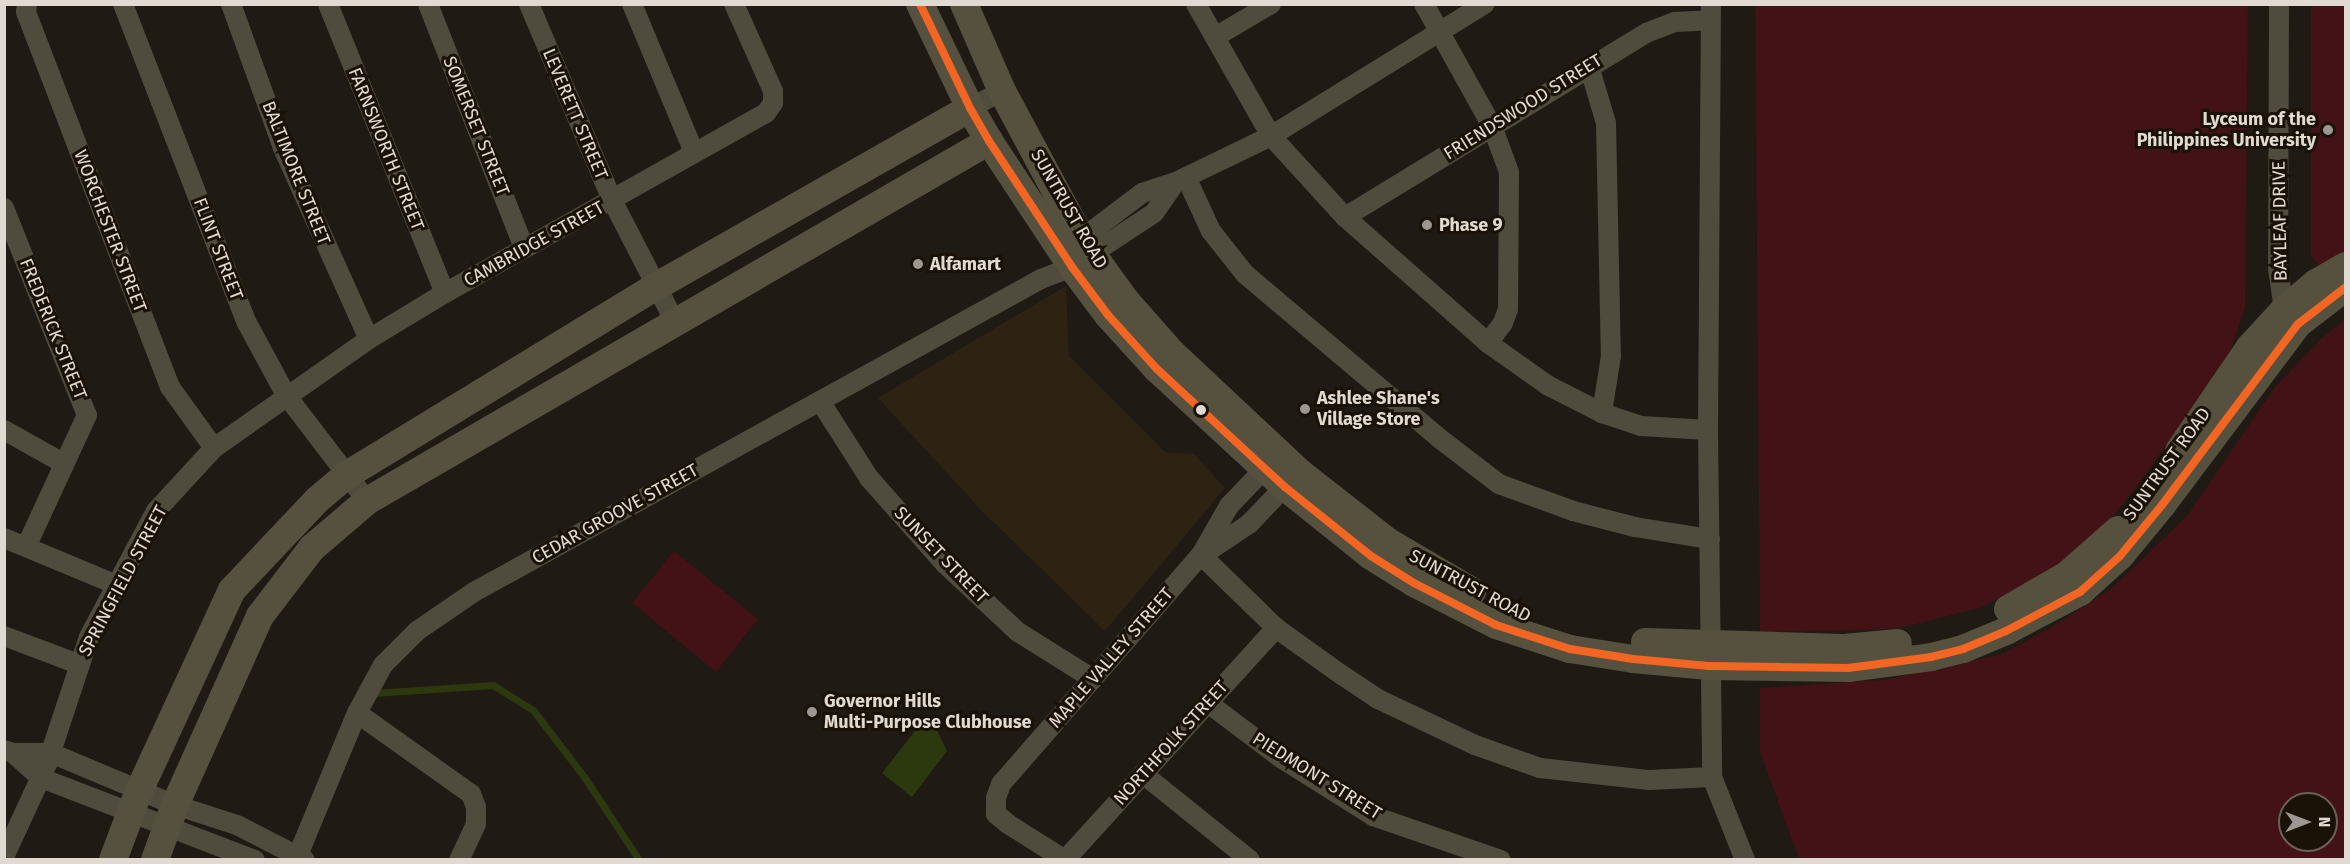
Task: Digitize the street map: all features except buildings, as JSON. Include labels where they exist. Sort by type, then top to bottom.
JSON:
[{"type":"street","name":"WORCHESTER STREET","points":[[27,4],[26,12],[170,387],[214,448]]},
{"type":"street","name":"FLINT STREET","points":[[123,4],[247,323],[286,395],[367,501]]},
{"type":"street","name":"BALTIMORE STREET","points":[[231,4],[283,148],[369,339]]},
{"type":"street","name":"FARNSWORTH STREET","points":[[328,4],[445,293]]},
{"type":"street","name":"SOMERSET STREET","points":[[428,4],[524,248]]},
{"type":"street","name":"LEVERETT STREET","points":[[529,4],[612,200],[675,321]]},
{"type":"street","points":[[632,4],[694,152]]},
{"type":"street","name":"CAMBRIDGE STREET","points":[[286,395],[369,339],[445,293],[766,113],[773,103],[773,91],[734,4]]},
{"type":"street","name":"SUNTRUST ROAD","points":[[920,4],[970,108],[989,141],[1077,254],[1126,301],[1282,470],[1417,560],[1465,588],[1538,621],[1709,655],[1844,648],[1900,642],[1956,630],[1999,614],[2082,564],[2128,519],[2149,494],[2250,347],[2291,317]]},
{"type":"street","name":"SUNTRUST ROAD","points":[[964,4],[1077,254]]},
{"type":"street","points":[[1196,4],[1271,136],[1345,217],[1488,343],[1547,385],[1602,413],[1641,426],[1708,430]]},
{"type":"street","points":[[1215,37],[1271,4]]},
{"type":"street","points":[[1424,4],[1492,126],[1509,172],[1508,309],[1503,323],[1488,343]]},
{"type":"street","points":[[1077,254],[1154,213],[1181,180],[1271,136],[1485,4]]},
{"type":"street","name":"BAYLEAF DRIVE","points":[[2279,4],[2278,268],[2291,317]]},
{"type":"street","points":[[1711,12],[1708,430],[1712,777],[1745,860]]},
{"type":"street","name":"FRIENDSWOOD STREET","points":[[1345,217],[1646,33],[1711,12]]},
{"type":"street","points":[[1589,66],[1606,123],[1611,356],[1602,413]]},
{"type":"street","points":[[113,860],[135,802],[232,590],[317,500],[346,475],[657,286],[1002,91]]},
{"type":"street","points":[[155,860],[171,816],[260,616],[312,548],[367,501],[1019,122]]},
{"type":"street","points":[[1181,180],[1210,231],[1245,274],[1440,438],[1499,483],[1573,512],[1635,527],[1710,539]]},
{"type":"street","name":"FREDERICK STREET","points":[[4,208],[87,415],[26,547]]},
{"type":"street","name":"CEDAR GROOVE STREET","points":[[300,858],[357,713],[383,665],[417,631],[474,591],[1041,279],[1077,254]]},
{"type":"street","points":[[2291,317],[2316,283],[2346,266]]},
{"type":"street","points":[[2291,317],[2346,287]]},
{"type":"street","name":"SPRINGFIELD STREET","points":[[4,857],[51,753],[78,664],[89,637],[156,512],[214,448],[286,395]]},
{"type":"street","name":"SUNSET STREET","points":[[820,401],[869,478],[945,564],[1018,632],[1093,679]]},
{"type":"street","points":[[4,430],[63,463]]},
{"type":"street","points":[[1202,555],[1249,524],[1282,470]]},
{"type":"street","points":[[1202,555],[1229,506],[1282,470]]},
{"type":"street","points":[[4,538],[117,585]]},
{"type":"street","points":[[1202,555],[1276,627],[1378,699],[1475,745],[1540,768],[1649,780],[1712,777]]},
{"type":"street","name":"MAPLE VALLEY STREET","points":[[1065,860],[996,814],[996,798],[1001,784],[1202,555]]},
{"type":"street","name":"NORTHFOLK STREET","points":[[1065,860],[1276,627]]},
{"type":"street","points":[[4,636],[78,664]]},
{"type":"street","name":"PIEDMONT STREET","points":[[1208,703],[1281,758],[1374,816],[1501,860]]},
{"type":"street","points":[[357,713],[471,794],[476,807],[476,824],[459,860]]},
{"type":"street","points":[[9,751],[51,753],[135,802]]},
{"type":"street","points":[[9,751],[40,778],[135,802],[171,816],[255,860]]},
{"type":"street","points":[[1143,774],[1250,860]]},
{"type":"street","points":[[171,816],[237,825],[300,858]]},
{"type":"shaded area","points":[[1755,5],[2248,5],[2245,307],[2230,352],[2117,512],[2076,551],[2031,583],[1979,608],[1896,629],[1760,632]]},
{"type":"shaded area","name":"Lyceum of the Philippines University","points":[[2311,5],[2346,5],[2345,255],[2321,268],[2311,256]]},
{"type":"shaded area","points":[[1066,286],[1069,356],[1165,452],[1194,454],[1225,488],[1105,631],[982,511],[878,398]]},
{"type":"shaded area","points":[[2345,319],[2345,859],[1799,859],[1760,752],[1760,688],[1884,680],[2002,654],[2057,624],[2111,589],[2187,516],[2275,387],[2322,338]]},
{"type":"shaded area","points":[[674,551],[758,619],[716,672],[632,603]]},
{"type":"shaded area","points":[[918,727],[936,728],[947,751],[912,797],[882,773]]},
{"type":"waterway","points":[[374,693],[493,685],[533,710],[585,778],[639,860]]},
{"type":"transit line","points":[[920,4],[970,108],[989,141],[1072,267],[1108,315],[1157,369],[1285,487],[1371,556],[1414,583],[1496,625],[1570,649],[1633,659],[1709,666],[1848,668],[1931,657],[1963,649],[2006,631],[2080,592],[2120,556],[2162,505],[2298,324],[2346,287]]},
{"type":"place","name":"Lyceum of the Philippines University","points":[[2328,130]]},
{"type":"place","name":"Phase 9","points":[[1427,225]]},
{"type":"place","name":"Alfamart","points":[[918,264]]},
{"type":"place","name":"Ashlee Shane's Village Store","points":[[1305,409]]},
{"type":"place","name":"Governor Hills Multi-Purpose Clubhouse","points":[[812,712]]}]
